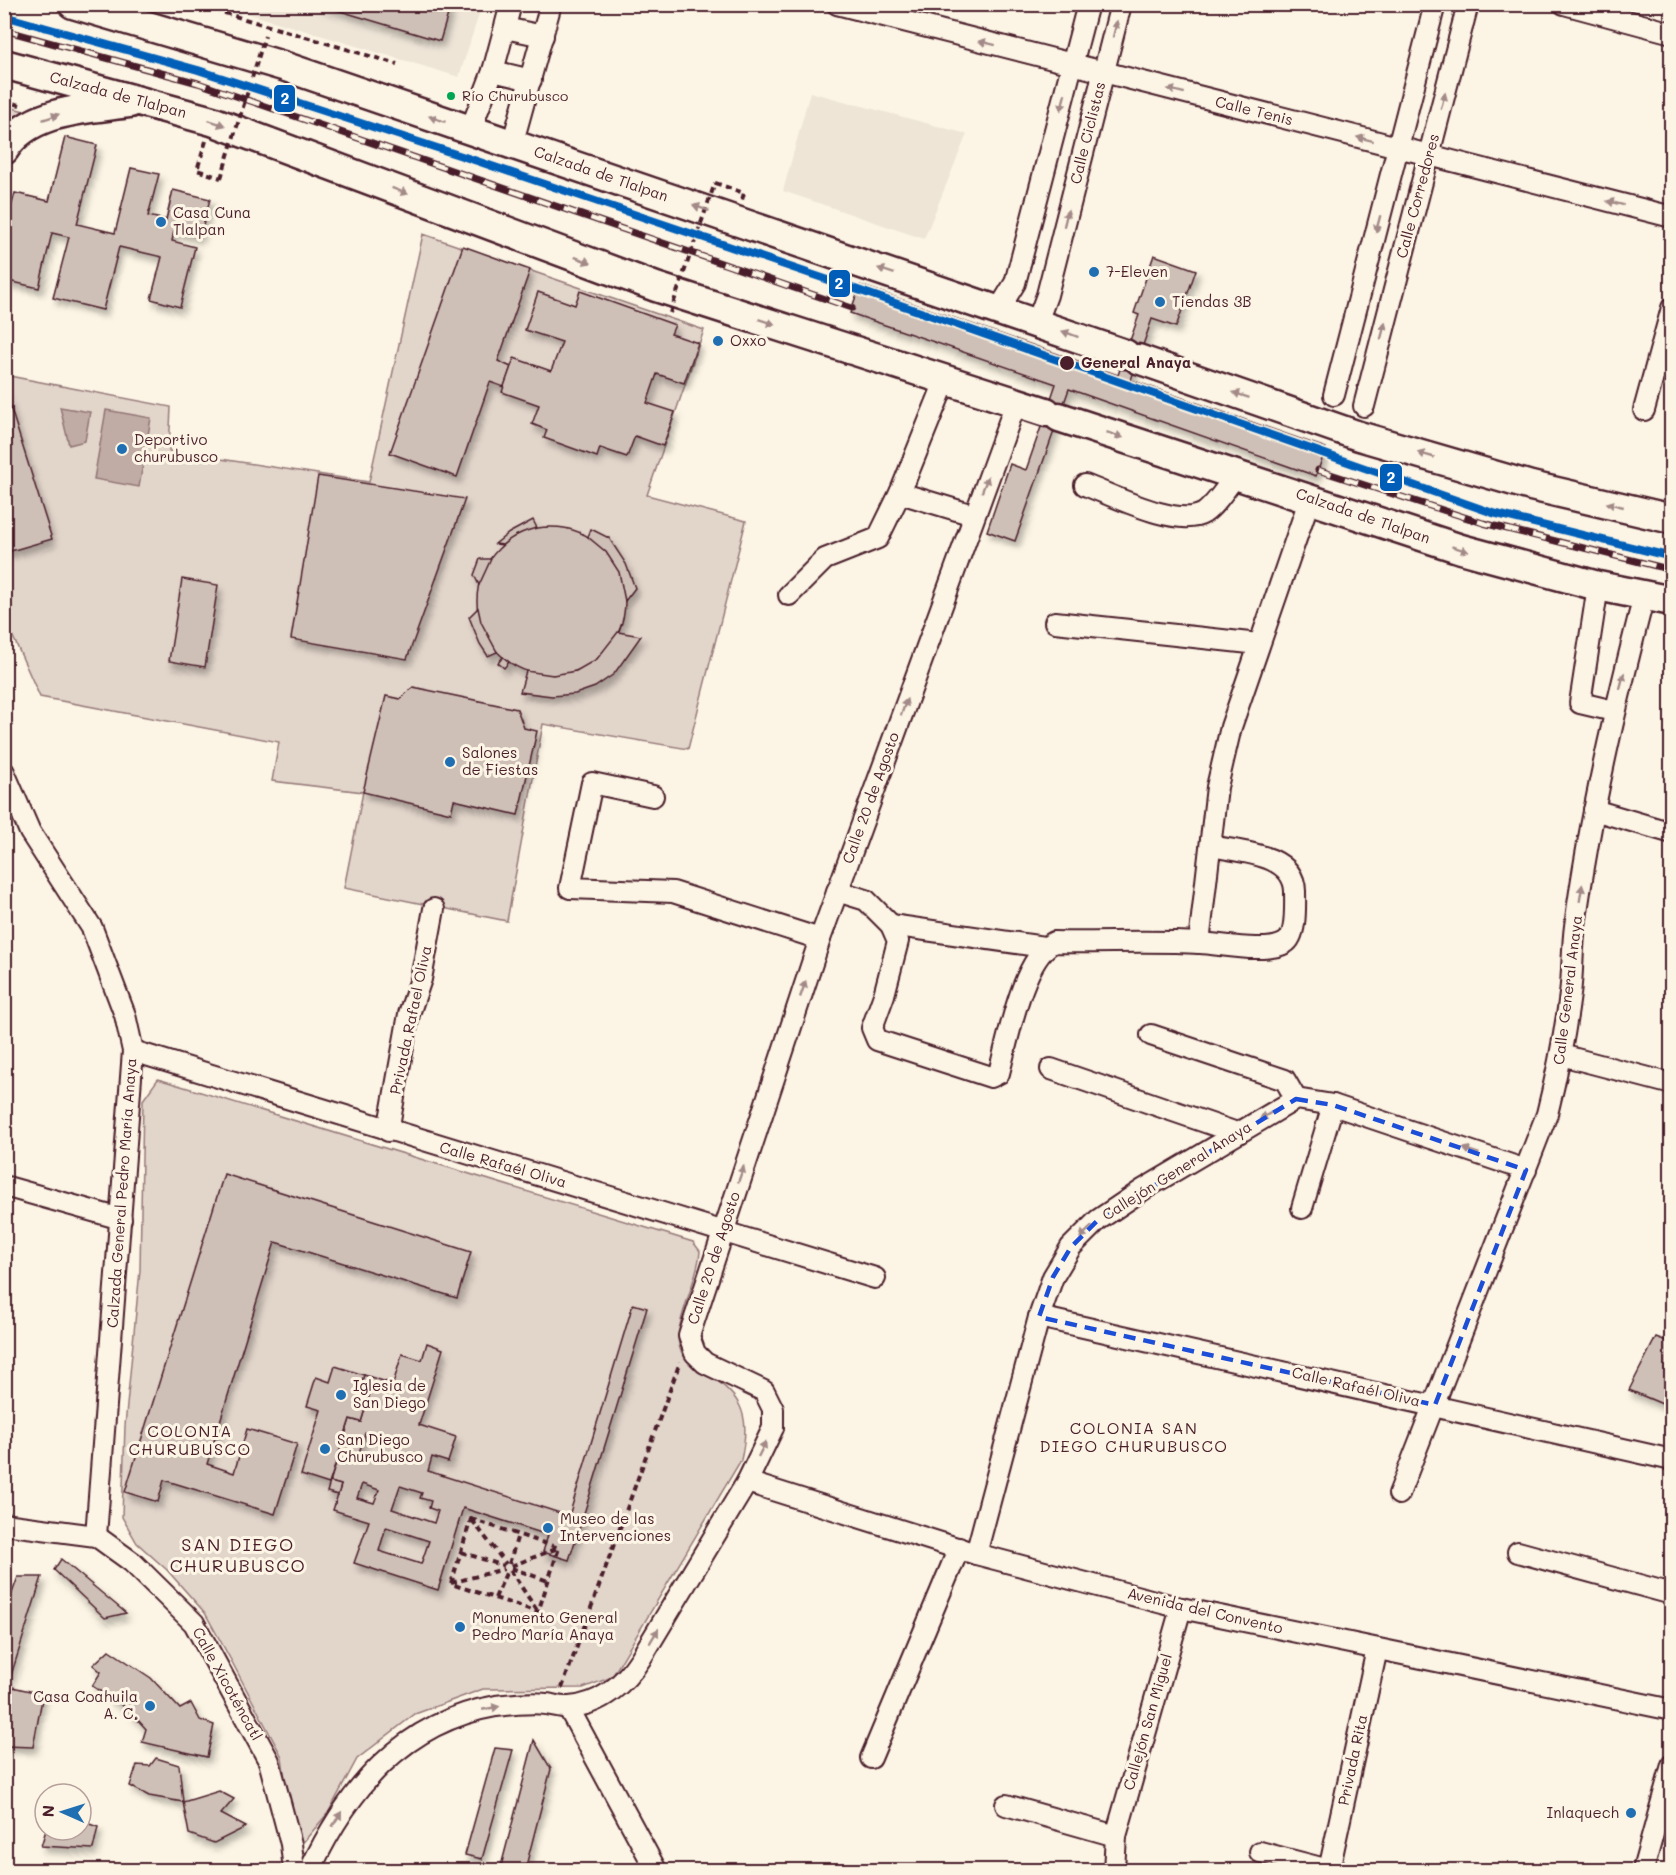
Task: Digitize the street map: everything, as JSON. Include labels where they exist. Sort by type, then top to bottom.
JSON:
[{"type":"highway","name":"Calzada de Tlalpan","points":[[73,4],[283,66],[1037,322],[1359,436],[1531,486],[1671,519]]},
{"type":"highway","points":[[102,4],[127,19]]},
{"type":"highway","name":"Calzada de Tlalpan","points":[[4,64],[212,121],[656,287],[946,379],[1461,549],[1598,586],[1671,601]]},
{"type":"highway","points":[[4,150],[8,143],[30,126],[53,116],[141,102]]},
{"type":"street","points":[[470,131],[493,71],[511,4]]},
{"type":"street","points":[[512,145],[551,4]]},
{"type":"street","name":"Calle Tenis","points":[[837,4],[1671,217]]},
{"type":"street","points":[[999,309],[1015,283],[1088,4]]},
{"type":"street","name":"Calle Ciclistas","points":[[1037,322],[1055,262],[1121,4]]},
{"type":"street","name":"Calle Corredores","points":[[1435,4],[1336,387],[1366,396],[1468,4]]},
{"type":"street","points":[[1564,4],[1671,33]]},
{"type":"street","points":[[505,28],[543,36]]},
{"type":"street","points":[[493,71],[531,80]]},
{"type":"street","points":[[1023,254],[1055,262]]},
{"type":"street","points":[[1644,410],[1671,308]]},
{"type":"street","points":[[789,595],[825,559],[878,538],[900,493],[946,379]]},
{"type":"street","name":"Calle 20 de Agosto","points":[[310,1870],[334,1824],[364,1780],[416,1738],[475,1711],[516,1704],[562,1706],[611,1692],[631,1673],[747,1482],[773,1428],[770,1400],[757,1386],[700,1359],[691,1346],[689,1336],[820,939],[973,515],[1016,403]]},
{"type":"street","points":[[1085,485],[1171,517],[1188,518],[1204,513],[1237,474]]},
{"type":"street","points":[[900,493],[973,515]]},
{"type":"street","points":[[1199,943],[1217,787],[1231,727],[1310,498]]},
{"type":"street","points":[[1598,586],[1580,703],[1614,711]]},
{"type":"street","name":"Calle General Anaya","points":[[1399,1494],[1436,1405],[1547,1114],[1561,1055],[1570,992],[1575,927],[1594,810],[1614,711],[1644,596]]},
{"type":"street","points":[[1055,622],[1259,644]]},
{"type":"street","name":"Calzada General Pedro María Anaya","points":[[4,772],[30,832],[92,928],[125,1014],[133,1051],[96,1536]]},
{"type":"street","points":[[653,796],[592,783],[570,888],[673,892],[820,939]]},
{"type":"street","points":[[1594,810],[1671,833]]},
{"type":"street","points":[[837,891],[866,900],[891,925],[898,941],[884,995],[873,1020],[873,1035],[877,1040],[983,1076],[999,1073],[1008,1035],[1033,964],[1044,947],[1054,942],[1199,943],[1275,947],[1287,942],[1292,936],[1295,889],[1291,873],[1277,861],[1211,846]]},
{"type":"street","name":"Privada Rafael Oliva","points":[[388,1131],[409,1014],[421,979],[434,909]]},
{"type":"street","points":[[891,925],[1044,947]]},
{"type":"street","points":[[1150,1035],[1285,1080],[1296,1099],[1333,1105],[1526,1170]]},
{"type":"street","name":"Calle Rafaél Oliva","points":[[133,1051],[388,1131],[723,1230],[874,1278]]},
{"type":"street","points":[[1561,1055],[1671,1084]]},
{"type":"street","points":[[1051,1069],[1237,1133]]},
{"type":"street","name":"Callejón General Anaya","points":[[871,1758],[967,1551],[1039,1317],[1053,1277],[1071,1247],[1098,1220],[1144,1189],[1296,1099]]},
{"type":"street","points":[[1302,1208],[1333,1105]]},
{"type":"street","points":[[4,1186],[121,1219]]},
{"type":"street","name":"Calle Rafaél Oliva","points":[[1039,1317],[1671,1460]]},
{"type":"street","name":"Avenida del Convento","points":[[747,1482],[967,1551],[1181,1608],[1671,1710]]},
{"type":"street","points":[[4,1524],[96,1536]]},
{"type":"street","name":"Calle Xicoténcatl","points":[[96,1536],[132,1562],[194,1623],[268,1761],[291,1844],[294,1870]]},
{"type":"street","points":[[1518,1552],[1671,1594]]},
{"type":"street","name":"Callejón San Miguel","points":[[1114,1870],[1116,1836],[1181,1608]]},
{"type":"street","name":"Privada Rita","points":[[1329,1870],[1377,1649]]},
{"type":"street","points":[[562,1706],[656,1870]]},
{"type":"street","points":[[1642,1870],[1671,1765]]},
{"type":"street","points":[[1006,1805],[1116,1836]]},
{"type":"street","points":[[1260,1852],[1329,1870]]},
{"type":"path","points":[[194,4],[397,64]]},
{"type":"path","points":[[196,170],[221,178],[265,36]]},
{"type":"path","points":[[670,313],[715,183],[744,193]]},
{"type":"path","points":[[562,1706],[689,1336]]},
{"type":"path","points":[[471,1519],[559,1548]]},
{"type":"path","points":[[451,1584],[471,1519]]},
{"type":"path","points":[[471,1519],[508,1567],[538,1612]]},
{"type":"path","points":[[495,1598],[518,1535]]},
{"type":"path","points":[[451,1584],[508,1567],[559,1548]]},
{"type":"path","points":[[538,1612],[559,1548]]},
{"type":"path","points":[[461,1552],[548,1581]]},
{"type":"path","points":[[451,1584],[538,1612]]},
{"type":"highlighted area","points":[[1296,1099],[1333,1105],[1526,1170],[1435,1405],[1039,1317],[1053,1277],[1071,1247],[1098,1220]]},
{"type":"shaded area","points":[[220,5],[482,5],[459,77]]},
{"type":"shaded area","points":[[810,92],[967,134],[924,239],[783,191]]},
{"type":"shaded area","points":[[5,106],[32,113],[5,138]]},
{"type":"shaded area","points":[[423,234],[704,330],[647,495],[746,521],[688,749],[543,724],[507,921],[344,888],[363,792],[272,781],[279,742],[40,697],[5,619],[4,375],[171,407],[169,451],[369,482]]},
{"type":"shaded area","points":[[60,407],[90,412],[85,441],[69,445]]},
{"type":"shaded area","name":"Deportivo churubusco","points":[[106,410],[151,418],[139,487],[94,479]]},
{"type":"shaded area","points":[[158,1079],[693,1242],[700,1251],[699,1262],[680,1325],[678,1336],[680,1349],[690,1362],[725,1387],[740,1405],[743,1416],[745,1428],[741,1460],[612,1677],[583,1688],[483,1689],[415,1714],[357,1759],[328,1813],[300,1846],[294,1847],[282,1757],[232,1662],[205,1613],[167,1570],[137,1543],[122,1517],[125,1426],[140,1270],[143,1100]]},
{"type":"building","points":[[317,4],[451,4],[440,41]]},
{"type":"building","name":"Casa Cuna Tlalpan","points":[[65,137],[97,145],[77,224],[115,233],[131,168],[159,174],[148,216],[166,220],[173,190],[210,199],[200,237],[174,231],[172,241],[195,247],[180,307],[151,299],[162,257],[119,247],[103,310],[53,298],[69,237],[52,233],[39,288],[4,280],[4,233],[15,193],[49,201]]},
{"type":"building","points":[[463,246],[530,270],[498,361],[511,367],[504,387],[490,382],[457,477],[390,453]]},
{"type":"building","points":[[1154,255],[1196,270],[1176,327],[1152,319],[1131,380],[1326,448],[1316,476],[1069,389],[1015,541],[987,531],[1010,464],[1026,470],[1056,384],[850,313],[860,285],[1118,375],[1139,315],[1134,313]]},
{"type":"building","points":[[580,291],[675,325],[671,334],[698,343],[684,383],[657,374],[647,403],[675,412],[663,446],[635,436],[627,457],[600,448],[597,457],[544,438],[547,430],[532,424],[539,405],[502,392],[514,358],[551,371],[562,342],[525,330],[538,292],[575,305]]},
{"type":"building","points":[[4,387],[52,539],[4,553]]},
{"type":"building","points":[[318,476],[465,499],[407,659],[291,639]]},
{"type":"building","points":[[533,520],[537,528],[516,536],[503,545],[495,544],[509,533]]},
{"type":"building","points":[[551,527],[579,533],[603,549],[619,573],[625,601],[619,629],[603,653],[579,669],[551,675],[523,669],[499,653],[483,629],[477,601],[483,573],[499,549],[523,533]]},
{"type":"building","points":[[591,529],[609,538],[626,564],[635,588],[625,601],[619,572],[606,552],[588,537]]},
{"type":"building","points":[[480,559],[491,559],[479,585],[474,575]]},
{"type":"building","points":[[182,579],[218,585],[205,667],[169,661]]},
{"type":"building","points":[[478,608],[481,622],[497,652],[488,656],[480,644],[469,617]]},
{"type":"building","points":[[618,632],[641,636],[614,674],[595,687],[575,694],[552,696],[520,692],[526,671],[553,675],[576,671],[597,659]]},
{"type":"building","points":[[503,657],[509,662],[504,668],[498,663]]},
{"type":"building","name":"Salones de Fiestas","points":[[413,687],[517,709],[524,728],[537,731],[518,815],[454,800],[451,813],[363,792],[386,696],[400,699]]},
{"type":"building","points":[[224,1174],[471,1252],[457,1298],[275,1242],[207,1464],[234,1473],[247,1429],[297,1444],[275,1514],[164,1480],[158,1502],[125,1492]]},
{"type":"building","points":[[633,1304],[647,1308],[582,1520],[569,1516]]},
{"type":"building","points":[[1656,1337],[1672,1343],[1672,1408],[1629,1390]]},
{"type":"building","points":[[427,1343],[443,1349],[419,1425],[456,1437],[448,1462],[432,1457],[428,1471],[582,1520],[569,1560],[543,1552],[548,1535],[463,1508],[438,1590],[354,1563],[369,1521],[333,1510],[341,1485],[330,1482],[350,1419],[361,1422],[370,1393],[359,1390],[364,1375],[393,1384],[402,1354],[422,1360]],"holes":[[[365,1433],[384,1439],[378,1459],[359,1453]],[[362,1484],[379,1490],[374,1503],[357,1498]],[[400,1486],[422,1493],[420,1498],[431,1501],[429,1508],[438,1511],[434,1523],[392,1509]],[[386,1527],[429,1541],[421,1564],[379,1551]]]},
{"type":"building","name":"San Diego Churubusco","points":[[335,1366],[364,1375],[359,1390],[370,1393],[361,1422],[350,1419],[329,1484],[301,1475],[321,1410],[307,1406],[316,1377],[330,1382]]},
{"type":"building","points":[[330,1482],[341,1485],[338,1495],[327,1492]]},
{"type":"building","points":[[61,1559],[126,1613],[105,1618],[54,1570]]},
{"type":"building","points":[[18,1577],[42,1577],[8,1685],[4,1683],[4,1615]]},
{"type":"building","name":"Casa Coahuila A. C.","points":[[109,1650],[151,1678],[180,1709],[191,1703],[200,1720],[214,1725],[207,1757],[142,1742],[146,1729],[128,1709],[92,1686],[101,1672],[93,1665]]},
{"type":"building","points":[[4,1685],[43,1694],[33,1747],[4,1746]]},
{"type":"building","points":[[534,1740],[551,1769],[525,1870],[500,1870]]},
{"type":"building","points":[[495,1748],[513,1750],[482,1859],[465,1855]]},
{"type":"building","points":[[156,1758],[179,1765],[183,1802],[149,1796],[130,1786],[137,1765],[150,1766]]},
{"type":"building","points":[[219,1791],[234,1799],[221,1814],[246,1827],[214,1843],[189,1834],[183,1802]]},
{"type":"building","points":[[93,1825],[98,1827],[93,1849],[41,1846],[42,1842],[93,1842]]},
{"type":"railway","points":[[4,30],[198,83],[852,308]]},
{"type":"railway","points":[[1318,470],[1483,523],[1672,570]]},
{"type":"transit line","name":"2","points":[[4,16],[198,70],[474,160],[858,290],[1493,513],[1672,557]]},
{"type":"place","name":"Río Churubusco","points":[[451,96]]},
{"type":"place","name":"Casa Cuna Tlalpan","points":[[161,222]]},
{"type":"place","name":"7-Eleven","points":[[1094,272]]},
{"type":"place","name":"Tiendas 3B","points":[[1160,302]]},
{"type":"place","name":"Oxxo","points":[[718,341]]},
{"type":"place","name":"General Anaya","points":[[1067,363]]},
{"type":"place","name":"Deportivo churubusco","points":[[122,449]]},
{"type":"place","name":"Salones de Fiestas","points":[[450,762]]},
{"type":"place","name":"Iglesia de San Diego","points":[[341,1395]]},
{"type":"place","name":"San Diego Churubusco","points":[[325,1449]]},
{"type":"place","name":"Museo de las Intervenciones","points":[[548,1528]]},
{"type":"place","name":"Monumento General Pedro María Anaya","points":[[460,1627]]},
{"type":"place","name":"Casa Coahuila A. C.","points":[[150,1706]]},
{"type":"place","name":"Inlaquech","points":[[1631,1813]]},
{"type":"district","name":"COLONIA SAN DIEGO CHURUBUSCO","points":[[1134,1437]]},
{"type":"district","name":"COLONIA CHURUBUSCO","points":[[190,1440]]},
{"type":"district","name":"SAN DIEGO CHURUBUSCO","points":[[238,1555]]}]
